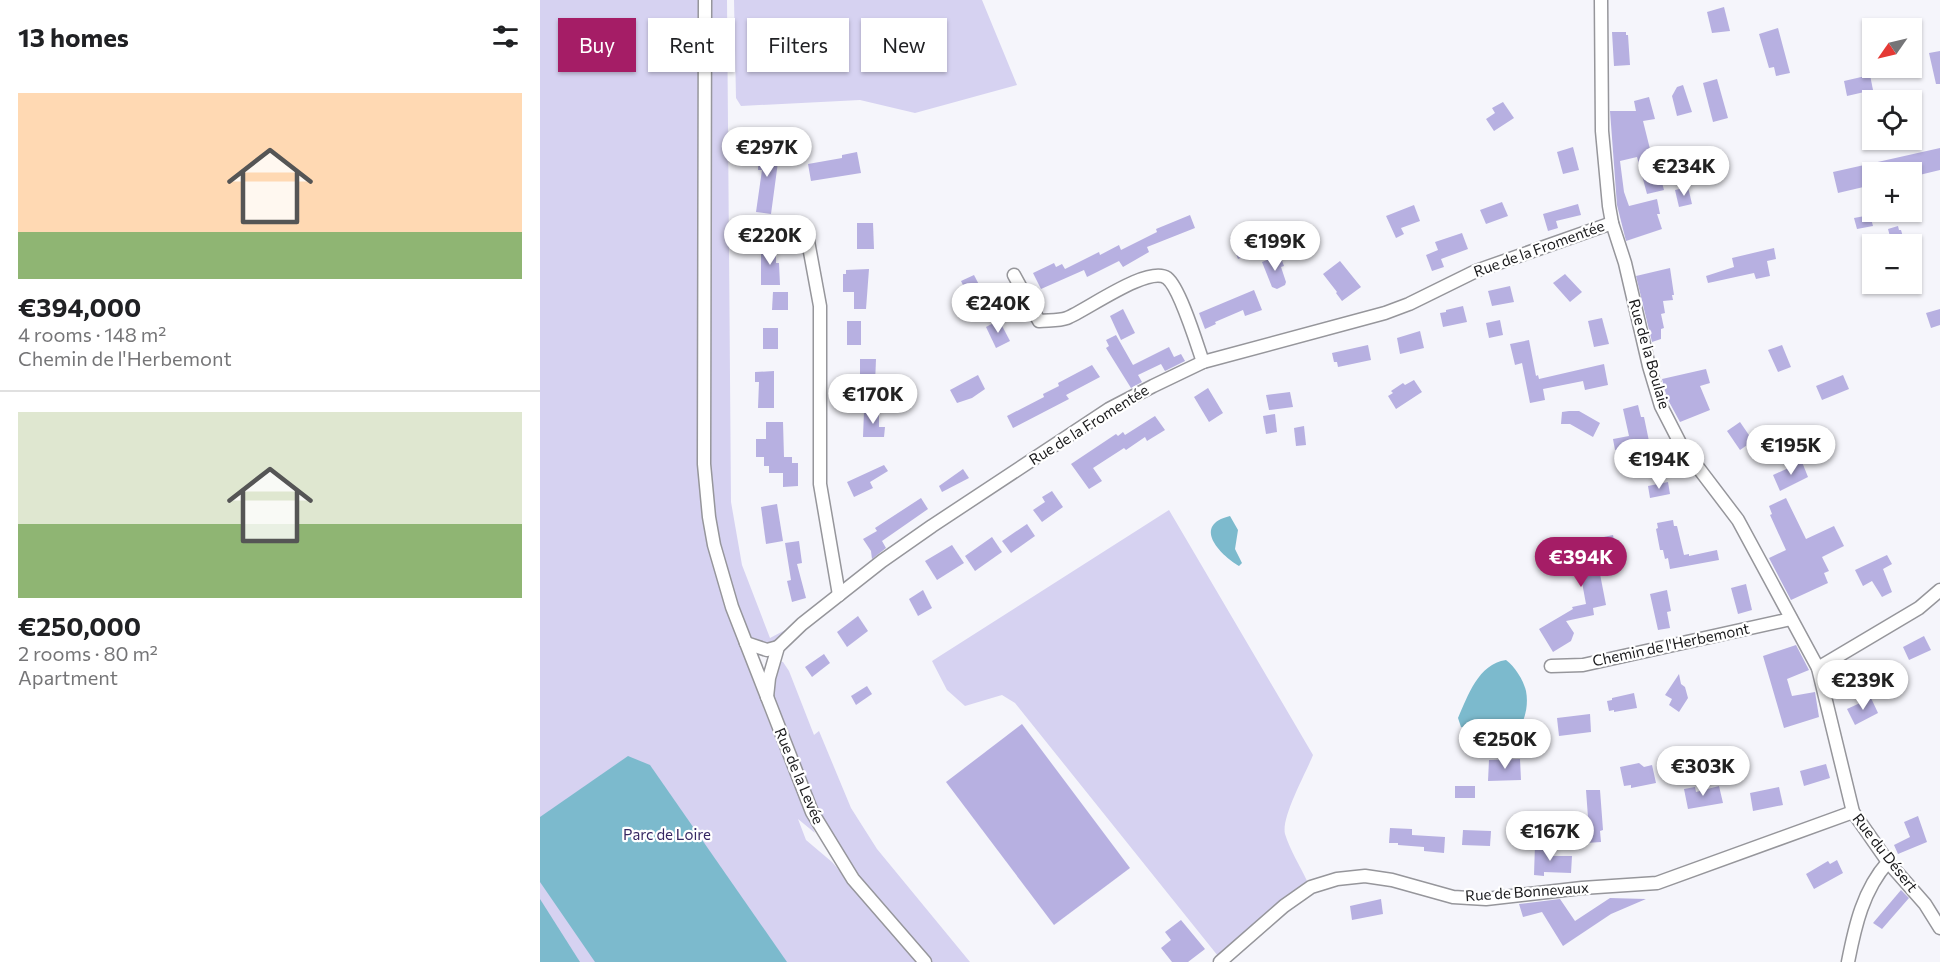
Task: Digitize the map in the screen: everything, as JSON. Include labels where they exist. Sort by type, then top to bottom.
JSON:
[{"type":"street","name":"Rue de la Levée","points":[[705,0],[704,464],[714,544],[732,607],[812,812],[853,879],[925,962]]},
{"type":"street","name":"Rue de la Boulaie","points":[[1601,1],[1604,168],[1612,223],[1625,263],[1661,406],[1681,445],[1738,520],[1818,668]]},
{"type":"street","name":"Rue de la Fromentée","points":[[778,647],[802,624],[882,561],[932,526],[1109,409],[1153,386],[1203,362],[1385,313],[1409,304],[1476,271],[1612,223]]},
{"type":"street","points":[[808,242],[820,306],[820,484],[839,595]]},
{"type":"street","points":[[1014,275],[1039,321],[1065,319],[1139,280],[1155,275],[1167,278],[1175,289],[1203,362]]},
{"type":"street","points":[[1818,668],[1919,608],[1940,590]]},
{"type":"street","name":"Chemin de l'Herbemont","points":[[1551,666],[1583,664],[1791,619]]},
{"type":"street","points":[[746,643],[767,650],[778,647]]},
{"type":"street","points":[[767,700],[769,678],[778,647]]},
{"type":"street","name":"Rue du Désert","points":[[1818,668],[1852,812],[1888,862],[1925,904],[1940,928]]},
{"type":"street","name":"Rue de Bonnevaux","points":[[1220,962],[1284,906],[1311,887],[1337,879],[1365,876],[1392,880],[1453,897],[1486,899],[1582,888],[1657,883],[1852,812]]},
{"type":"street","points":[[1848,962],[1859,912],[1888,862]]},
{"type":"green space","name":"Parc de Loire","points":[[540,0],[700,0],[700,18],[648,18],[648,72],[700,72],[700,496],[709,540],[748,668],[815,833],[798,819],[806,840],[832,862],[920,962],[540,962]]},
{"type":"green space","points":[[709,0],[727,0],[727,18],[709,18]]},
{"type":"green space","points":[[734,0],[982,0],[1017,85],[915,113],[860,100],[741,106],[736,98]]},
{"type":"green space","points":[[709,72],[728,72],[731,502],[742,565],[770,638],[791,627],[771,647],[749,641],[713,526],[707,461]]},
{"type":"green space","points":[[1169,510],[1313,755],[1290,806],[1285,826],[1287,840],[1307,881],[1273,907],[1218,956],[1015,703],[1002,695],[965,706],[947,690],[932,661]]},
{"type":"green space","points":[[777,661],[783,662],[789,671],[814,735],[819,731],[851,808],[877,849],[970,962],[932,962],[853,872],[816,811],[772,698]]},
{"type":"water","points":[[1230,516],[1238,530],[1235,549],[1242,563],[1239,566],[1217,547],[1211,533],[1213,526],[1219,520]]},
{"type":"water","points":[[1506,660],[1518,674],[1526,691],[1527,707],[1518,730],[1505,738],[1496,739],[1461,727],[1458,718],[1475,682],[1488,668]]},
{"type":"water","points":[[628,756],[650,765],[787,962],[595,962],[540,882],[540,817]]},
{"type":"water","points":[[540,899],[580,962],[540,962]]},
{"type":"building","points":[[1724,7],[1730,31],[1712,33],[1707,12]]},
{"type":"building","points":[[1778,28],[1790,73],[1776,76],[1774,67],[1769,68],[1759,34]]},
{"type":"building","points":[[1612,32],[1626,32],[1628,35],[1630,65],[1614,66]]},
{"type":"building","points":[[1940,51],[1940,84],[1936,84],[1929,53]]},
{"type":"building","points":[[1862,77],[1871,78],[1873,90],[1862,90],[1862,93],[1847,96],[1844,81]]},
{"type":"building","points":[[1717,79],[1728,118],[1713,122],[1703,83]]},
{"type":"building","points":[[1683,85],[1692,112],[1677,116],[1672,96],[1677,87]]},
{"type":"building","points":[[1649,97],[1655,119],[1643,121],[1655,169],[1658,168],[1664,190],[1647,194],[1637,157],[1620,161],[1624,192],[1629,206],[1657,199],[1660,214],[1657,214],[1662,229],[1626,241],[1617,205],[1610,111],[1636,111],[1634,101]]},
{"type":"building","points":[[1503,102],[1514,118],[1494,131],[1486,119],[1495,113],[1492,108]]},
{"type":"building","points":[[780,147],[771,214],[756,212],[762,170],[758,170],[759,148]]},
{"type":"building","points":[[1573,147],[1579,170],[1563,174],[1557,152]]},
{"type":"building","points":[[1940,148],[1940,170],[1922,174],[1922,162],[1878,162]]},
{"type":"building","points":[[857,152],[861,173],[811,181],[808,164],[842,158],[842,155]]},
{"type":"building","points":[[1862,165],[1862,187],[1838,193],[1833,172]]},
{"type":"building","points":[[1688,187],[1692,204],[1679,207],[1675,190]]},
{"type":"building","points":[[1502,202],[1508,216],[1486,224],[1480,210]]},
{"type":"building","points":[[1578,204],[1581,215],[1556,221],[1558,228],[1548,231],[1543,214]]},
{"type":"building","points":[[1414,205],[1420,221],[1401,228],[1404,234],[1396,238],[1386,216]]},
{"type":"building","points":[[1190,215],[1195,228],[1147,247],[1149,252],[1123,267],[1119,261],[1087,277],[1084,270],[1041,289],[1033,273],[1054,263],[1056,267],[1062,264],[1065,269],[1119,245],[1121,250],[1157,232],[1156,229]]},
{"type":"building","points":[[1862,216],[1862,222],[1872,222],[1873,226],[1857,229],[1854,218]]},
{"type":"building","points":[[857,223],[873,223],[874,249],[857,249]]},
{"type":"building","points":[[1898,226],[1902,234],[1889,234],[1888,229]]},
{"type":"building","points":[[1242,233],[1250,254],[1238,259],[1230,238]]},
{"type":"building","points":[[1462,233],[1468,249],[1441,259],[1444,267],[1432,271],[1426,255],[1438,250],[1435,242]]},
{"type":"building","points":[[761,245],[776,245],[780,285],[761,285]]},
{"type":"building","points":[[1774,248],[1776,259],[1767,261],[1770,276],[1756,279],[1754,273],[1708,283],[1706,276],[1734,267],[1732,258]]},
{"type":"building","points":[[1280,255],[1286,282],[1277,289],[1272,287],[1262,262]]},
{"type":"building","points":[[1340,261],[1361,287],[1342,301],[1323,274]]},
{"type":"building","points":[[1670,268],[1673,300],[1663,301],[1665,313],[1661,314],[1664,328],[1661,329],[1661,339],[1652,342],[1636,276]]},
{"type":"building","points":[[869,269],[866,309],[854,309],[854,292],[843,292],[843,274],[846,274],[846,270]]},
{"type":"building","points":[[1565,274],[1582,292],[1570,302],[1553,283]]},
{"type":"building","points":[[974,275],[988,302],[975,309],[961,281]]},
{"type":"building","points":[[1510,286],[1514,302],[1492,306],[1488,291]]},
{"type":"building","points":[[1254,290],[1262,310],[1245,316],[1243,310],[1205,329],[1199,313]]},
{"type":"building","points":[[773,292],[788,292],[788,310],[772,310]]},
{"type":"building","points":[[1463,306],[1467,322],[1443,327],[1440,313]]},
{"type":"building","points":[[1123,309],[1135,333],[1121,340],[1110,316]]},
{"type":"building","points":[[1940,309],[1940,325],[1931,328],[1926,313]]},
{"type":"building","points":[[1602,318],[1609,344],[1594,347],[1588,321]]},
{"type":"building","points":[[999,320],[1010,341],[996,348],[986,327]]},
{"type":"building","points":[[1500,320],[1503,335],[1489,338],[1486,323]]},
{"type":"building","points":[[847,321],[861,321],[861,345],[847,345]]},
{"type":"building","points":[[763,328],[778,328],[778,349],[763,349]]},
{"type":"building","points":[[1420,331],[1424,348],[1400,354],[1397,338]]},
{"type":"building","points":[[1116,335],[1133,365],[1169,347],[1174,357],[1181,354],[1185,361],[1165,371],[1161,364],[1138,375],[1142,382],[1131,388],[1106,348],[1109,346],[1106,340]]},
{"type":"building","points":[[1529,340],[1536,376],[1538,375],[1539,379],[1604,364],[1608,385],[1585,390],[1583,381],[1543,389],[1545,400],[1530,403],[1522,363],[1515,365],[1510,344]]},
{"type":"building","points":[[1368,345],[1371,360],[1338,367],[1337,362],[1334,362],[1332,353]]},
{"type":"building","points":[[1782,345],[1791,367],[1778,372],[1768,350]]},
{"type":"building","points":[[860,359],[876,359],[875,384],[860,384]]},
{"type":"building","points":[[1092,365],[1100,377],[1066,395],[1069,399],[1013,428],[1007,416],[1044,397],[1043,394],[1059,386],[1058,383]]},
{"type":"building","points":[[1706,369],[1710,383],[1700,386],[1710,410],[1680,422],[1667,398],[1662,379]]},
{"type":"building","points":[[774,371],[774,408],[758,408],[759,382],[755,382],[755,372]]},
{"type":"building","points":[[978,375],[985,389],[972,398],[957,403],[950,390]]},
{"type":"building","points":[[1843,375],[1849,389],[1822,400],[1816,386]]},
{"type":"building","points":[[1414,380],[1422,392],[1396,409],[1388,396],[1393,393],[1391,391],[1403,383],[1405,385]]},
{"type":"building","points":[[1208,388],[1223,413],[1209,422],[1194,397]]},
{"type":"building","points":[[1290,392],[1293,407],[1269,410],[1266,395]]},
{"type":"building","points":[[1638,405],[1641,417],[1644,417],[1650,446],[1656,444],[1659,459],[1639,463],[1635,447],[1615,450],[1613,439],[1629,436],[1623,409]]},
{"type":"building","points":[[864,411],[879,411],[879,427],[885,427],[884,437],[863,437]]},
{"type":"building","points":[[1579,411],[1600,423],[1593,437],[1570,424],[1561,424],[1562,412]]},
{"type":"building","points":[[1275,414],[1277,432],[1266,434],[1263,416]]},
{"type":"building","points":[[1155,416],[1165,430],[1147,441],[1145,437],[1126,450],[1124,448],[1093,468],[1102,481],[1089,489],[1071,464],[1116,434],[1118,436],[1123,432],[1125,435]]},
{"type":"building","points":[[766,422],[783,422],[784,457],[792,457],[792,463],[798,463],[798,486],[783,487],[783,473],[769,473],[769,466],[764,466],[764,457],[756,457],[756,439],[766,439]]},
{"type":"building","points":[[1740,422],[1753,441],[1740,450],[1727,431]]},
{"type":"building","points":[[1304,426],[1306,445],[1296,446],[1294,428]]},
{"type":"building","points":[[1802,462],[1808,477],[1780,491],[1773,475]]},
{"type":"building","points":[[884,465],[888,471],[870,482],[873,488],[854,497],[847,482]]},
{"type":"building","points":[[963,469],[969,478],[942,492],[939,486]]},
{"type":"building","points":[[1668,482],[1670,494],[1650,498],[1648,486]]},
{"type":"building","points":[[1052,491],[1063,507],[1042,522],[1033,510],[1045,502],[1042,497]]},
{"type":"building","points":[[921,498],[928,509],[882,541],[886,548],[872,559],[871,551],[863,539],[877,531],[875,528]]},
{"type":"building","points":[[1786,498],[1806,539],[1834,526],[1844,546],[1822,557],[1829,571],[1824,573],[1828,583],[1791,600],[1769,558],[1786,550],[1770,515],[1772,514],[1769,506]]},
{"type":"building","points":[[777,504],[783,541],[766,544],[761,507]]},
{"type":"building","points":[[1673,520],[1674,526],[1677,526],[1684,555],[1717,550],[1719,560],[1670,569],[1668,558],[1665,559],[1663,550],[1660,550],[1656,529],[1658,528],[1657,523]]},
{"type":"building","points":[[1027,524],[1035,536],[1011,553],[1002,541]]},
{"type":"building","points":[[1613,535],[1616,549],[1599,552],[1603,573],[1600,574],[1606,605],[1593,608],[1594,615],[1566,621],[1574,633],[1571,641],[1553,652],[1539,629],[1573,609],[1572,607],[1586,604],[1575,560],[1567,562],[1563,546]]},
{"type":"building","points":[[992,537],[1002,552],[975,571],[965,556]]},
{"type":"building","points":[[799,541],[802,563],[797,564],[806,598],[792,602],[787,581],[791,580],[785,543]]},
{"type":"building","points":[[952,545],[964,563],[937,580],[925,561]]},
{"type":"building","points":[[1887,555],[1892,564],[1883,569],[1892,592],[1882,597],[1872,581],[1863,586],[1855,570]]},
{"type":"building","points":[[1746,584],[1752,610],[1738,614],[1731,588]]},
{"type":"building","points":[[923,590],[932,608],[918,616],[909,599]]},
{"type":"building","points":[[1667,590],[1671,611],[1667,612],[1670,628],[1658,630],[1650,594]]},
{"type":"building","points":[[858,616],[868,631],[847,647],[837,632]]},
{"type":"building","points":[[1924,636],[1931,650],[1909,660],[1903,647]]},
{"type":"building","points":[[1796,645],[1809,670],[1787,679],[1792,696],[1815,692],[1819,717],[1784,728],[1763,656]]},
{"type":"building","points":[[824,654],[830,663],[812,677],[805,667]]},
{"type":"building","points":[[1892,668],[1902,688],[1888,695],[1878,675]]},
{"type":"building","points":[[1679,674],[1688,698],[1679,712],[1669,705],[1672,699],[1665,695]]},
{"type":"building","points":[[867,686],[872,694],[856,705],[851,696]]},
{"type":"building","points":[[1634,693],[1637,708],[1609,711],[1607,701]]},
{"type":"building","points":[[1871,698],[1878,713],[1855,725],[1847,709]]},
{"type":"building","points":[[1590,714],[1591,732],[1559,736],[1557,718]]},
{"type":"building","points":[[1022,724],[1130,868],[1054,925],[946,782]]},
{"type":"building","points":[[1520,759],[1521,780],[1488,781],[1489,760]]},
{"type":"building","points":[[1639,763],[1644,767],[1652,765],[1656,783],[1631,788],[1631,785],[1624,786],[1620,767]]},
{"type":"building","points":[[1826,764],[1830,778],[1804,786],[1800,771]]},
{"type":"building","points":[[1455,786],[1475,786],[1475,798],[1455,798]]},
{"type":"building","points":[[1719,786],[1723,803],[1688,809],[1684,789],[1695,787],[1696,792]]},
{"type":"building","points":[[1779,787],[1783,805],[1753,811],[1750,793]]},
{"type":"building","points":[[1586,790],[1600,790],[1603,830],[1600,831],[1601,842],[1586,843],[1585,831],[1589,831]]},
{"type":"building","points":[[1918,816],[1927,842],[1898,854],[1894,845],[1910,837],[1904,822]]},
{"type":"building","points":[[1390,828],[1412,829],[1412,835],[1445,837],[1444,853],[1424,851],[1424,847],[1389,843]]},
{"type":"building","points":[[1463,830],[1491,831],[1490,846],[1462,845]]},
{"type":"building","points":[[1535,844],[1545,844],[1545,849],[1552,850],[1552,856],[1572,856],[1571,873],[1544,872],[1544,876],[1534,875]]},
{"type":"building","points":[[1837,860],[1843,873],[1814,889],[1806,874],[1828,861],[1830,864]]},
{"type":"building","points":[[1901,890],[1909,898],[1882,929],[1873,923]]},
{"type":"building","points":[[1610,898],[1646,899],[1611,914],[1563,946],[1542,912],[1523,917],[1519,904],[1560,899],[1575,921]]},
{"type":"building","points":[[1381,899],[1383,914],[1352,920],[1350,906]]},
{"type":"building","points":[[1181,920],[1205,949],[1188,962],[1172,962],[1161,948],[1171,940],[1165,932]]}]
